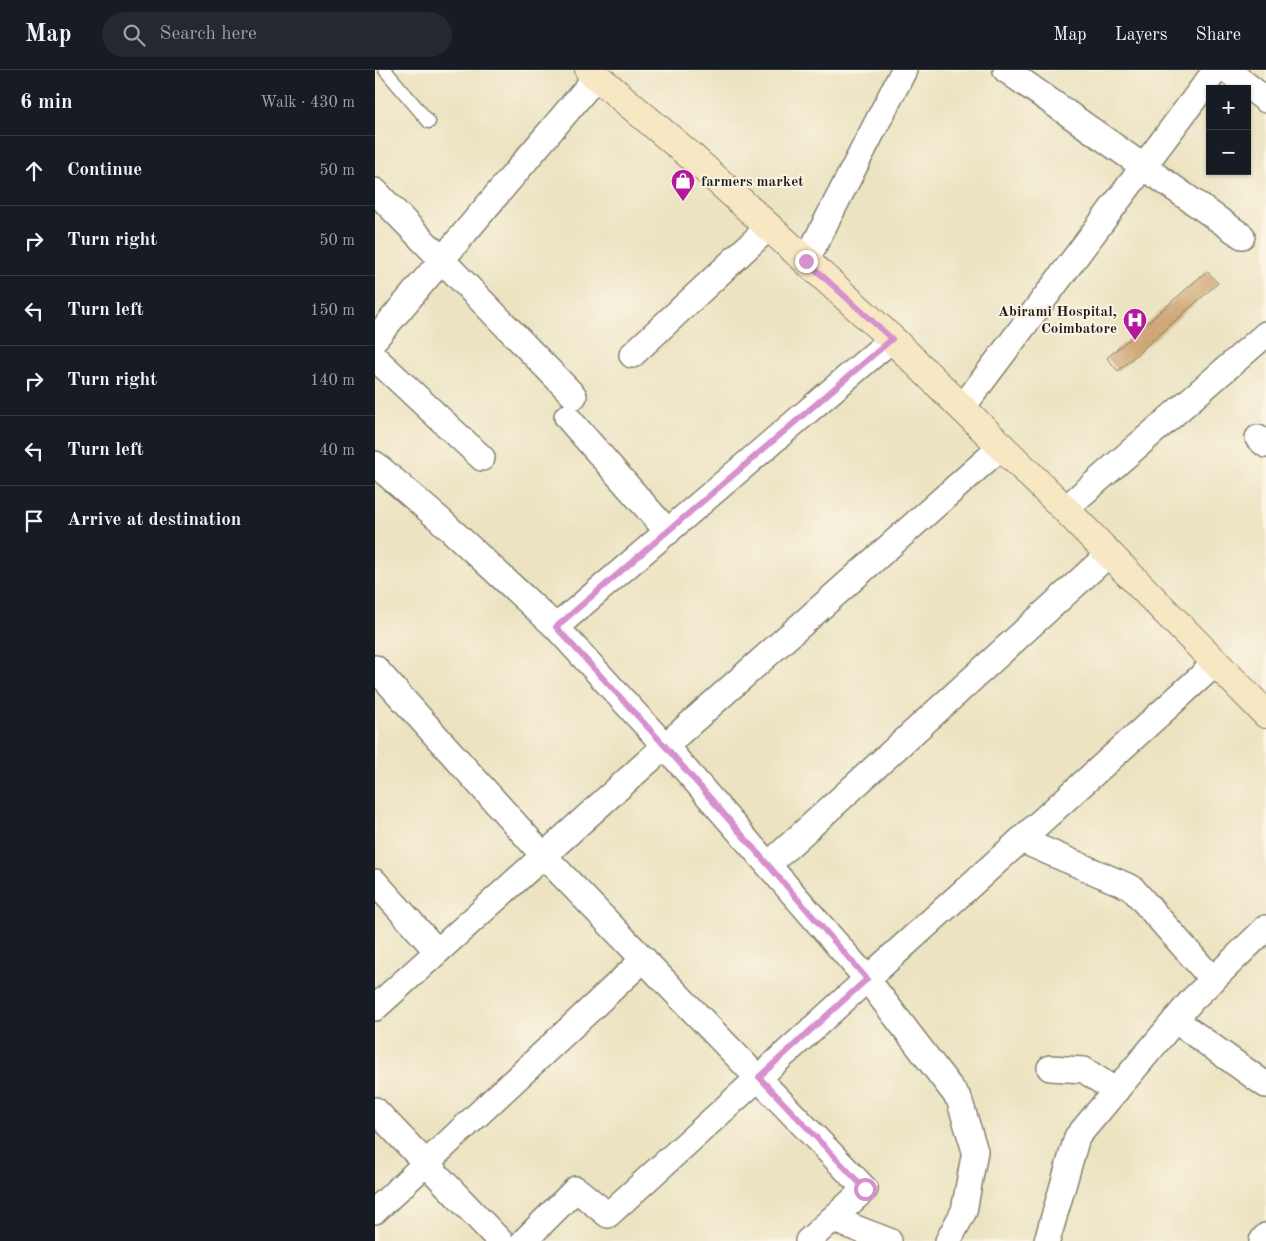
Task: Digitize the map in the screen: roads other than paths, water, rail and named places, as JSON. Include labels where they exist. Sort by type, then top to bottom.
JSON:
[{"type":"main road","points":[[593,73],[693,158],[892,339],[1065,509],[1266,714]]},
{"type":"street","points":[[806,261],[904,70]]},
{"type":"street","points":[[1006,70],[1242,236]]},
{"type":"street","points":[[962,408],[1216,70]]},
{"type":"street","points":[[1227,70],[1266,100]]},
{"type":"street","points":[[375,339],[442,260],[593,73]]},
{"type":"street","points":[[375,191],[442,260],[571,407],[668,532]]},
{"type":"street","points":[[632,355],[769,227]]},
{"type":"street","points":[[1065,509],[1266,334]]},
{"type":"street","points":[[556,627],[892,339]]},
{"type":"street","points":[[375,358],[482,458]]},
{"type":"street","points":[[375,1008],[665,746],[1001,447]]},
{"type":"street","points":[[375,464],[439,519],[556,627],[665,746],[867,979],[959,1099],[975,1151],[964,1211],[948,1241]]},
{"type":"street","points":[[768,865],[1109,554]]},
{"type":"street","points":[[524,1241],[576,1189],[608,1215],[1216,663]]},
{"type":"street","points":[[375,668],[544,856],[865,1189],[808,1241]]},
{"type":"street","points":[[1021,840],[1132,888],[1213,980]]},
{"type":"street","points":[[375,882],[437,951]]},
{"type":"street","points":[[1047,1241],[1077,1136],[1192,1000],[1266,928]]},
{"type":"street","points":[[375,1212],[644,958]]},
{"type":"street","points":[[1175,1020],[1266,1084]]},
{"type":"street","points":[[1050,1068],[1084,1070],[1116,1091]]},
{"type":"street","points":[[375,1110],[500,1241]]},
{"type":"street","points":[[832,1219],[889,1241]]},
{"type":"street","points":[[1262,1241],[1266,1236]]},
{"type":"lane","points":[[385,70],[429,122]]},
{"type":"place","name":"farmers market","points":[[683,202]]},
{"type":"place","name":"Abirami Hospital, Coimbatore","points":[[1135,341]]}]
